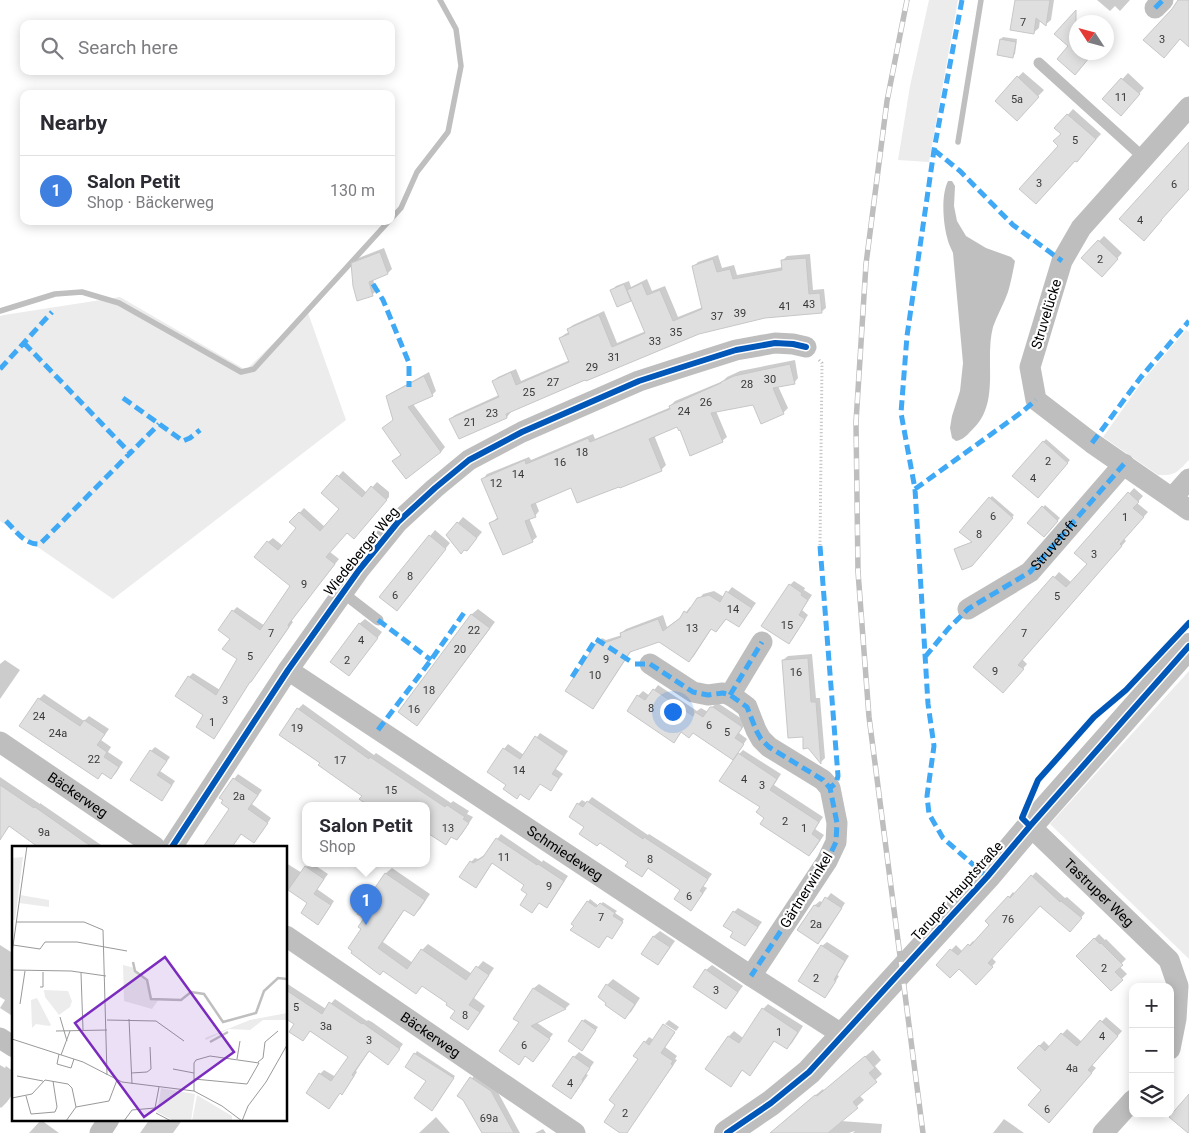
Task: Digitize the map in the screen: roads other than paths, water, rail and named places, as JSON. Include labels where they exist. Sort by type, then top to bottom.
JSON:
[{"type":"street","name":"Struvelücke","points":[[1189,107],[1081,228],[1062,261],[1030,367],[1036,400],[1092,443],[1180,504],[1189,479]]},
{"type":"street","name":"Wiedeberger Weg","points":[[173,846],[288,670],[343,593],[398,522],[469,460],[522,432],[639,381],[736,350],[775,343],[806,347]]},
{"type":"street","name":"Struvetoft","points":[[968,608],[1030,572],[1124,464]]},
{"type":"street","points":[[650,664],[694,692],[708,695],[723,693],[730,695],[762,642]]},
{"type":"street","name":"Taruper Hauptstraße","points":[[727,1133],[771,1103],[801,1078],[844,1035],[987,877],[1189,646]]},
{"type":"street","name":"Schmiedeweg","points":[[288,670],[750,976],[844,1035]]},
{"type":"street","name":"Gärtnerwinkel","points":[[730,695],[747,707],[756,730],[769,747],[823,780],[830,788],[837,823],[836,842],[827,860],[750,976]]},
{"type":"street","name":"Bäckerweg","points":[[0,742],[154,846]]},
{"type":"street","name":"Tastruper Weg","points":[[1030,826],[1189,977]]},
{"type":"street","name":"Bäckerweg","points":[[288,937],[575,1133]]},
{"type":"street","name":"Tastruper Weg","points":[[1169,960],[1178,986],[1174,1029]]},
{"type":"street","points":[[0,1038],[12,1046]]},
{"type":"street","points":[[1174,1056],[1189,1041]]},
{"type":"street","points":[[1103,1133],[1129,1104]]},
{"type":"street","points":[[100,1133],[109,1120]]},
{"type":"lane","points":[[1039,63],[1144,158]]},
{"type":"lane","points":[[343,593],[378,620]]},
{"type":"waterway","points":[[395,215],[401,208],[417,172],[448,132],[461,66],[456,29],[440,0]]},
{"type":"waterway","points":[[958,142],[981,0]]},
{"type":"waterway","points":[[0,311],[55,294],[82,292],[119,303],[241,372],[254,369],[385,225]]},
{"type":"railway","points":[[907,0],[887,101],[866,264],[856,422],[858,572],[869,717],[923,1133]]},
{"type":"place","name":"Salon Petit","points":[[366,925]]}]
